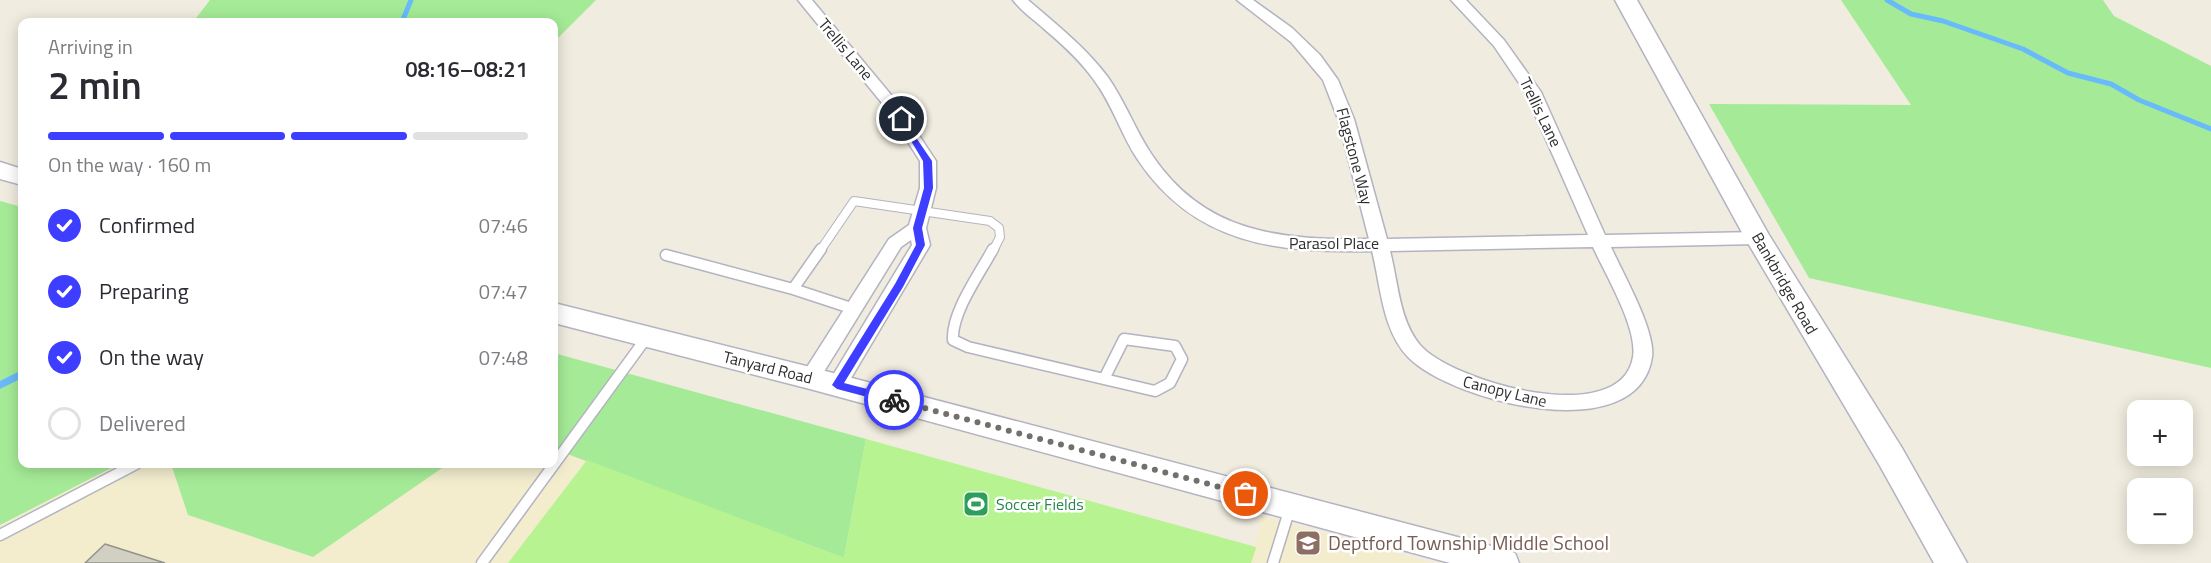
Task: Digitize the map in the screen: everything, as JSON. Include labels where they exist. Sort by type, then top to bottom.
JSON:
[{"type":"street","name":"Trellis Lane","points":[[805,0],[892,105],[928,161],[928,188],[920,220],[921,245],[899,285],[824,381]]},
{"type":"street","name":"Parasol Place","points":[[1020,0],[1083,56],[1103,80],[1144,157],[1183,204],[1230,230],[1270,242],[1314,246],[1758,238]]},
{"type":"street","name":"Flagstone Way","points":[[1244,0],[1299,40],[1322,68],[1340,98],[1380,244]]},
{"type":"street","name":"Trellis Lane","points":[[1458,0],[1496,36],[1516,62],[1533,92],[1600,240]]},
{"type":"street","name":"Bankbridge Road","points":[[1626,0],[1758,238],[1891,457],[1951,563]]},
{"type":"street","points":[[0,170],[18,176]]},
{"type":"street","points":[[824,381],[854,309],[896,243],[920,220]]},
{"type":"street","name":"Canopy Lane","points":[[1380,244],[1398,323],[1414,351],[1451,377],[1515,396],[1565,403],[1588,402],[1622,389],[1642,366],[1644,349],[1640,332],[1600,240]]},
{"type":"street","name":"Tanyard Road","points":[[558,314],[824,381],[1503,563]]},
{"type":"lane","points":[[793,289],[854,201],[920,220],[970,216],[990,221],[999,228],[1000,237],[952,328],[953,340],[968,347],[1104,379],[1155,391],[1162,390],[1170,383],[1182,359],[1175,346],[1138,339],[1124,339],[1104,379]]},
{"type":"lane","points":[[666,255],[793,289],[854,309]]},
{"type":"lane","points":[[558,458],[646,337]]},
{"type":"lane","points":[[0,535],[128,468]]},
{"type":"lane","points":[[482,563],[551,468]]},
{"type":"lane","points":[[1273,563],[1291,506]]},
{"type":"shaded area","points":[[558,450],[587,460],[508,563],[0,563],[0,525],[111,468],[172,468],[188,515],[313,557],[442,468],[558,468]]},
{"type":"shaded area","name":"Deptford Township Middle School","points":[[1262,516],[1341,538],[1433,563],[1251,563]]},
{"type":"green space","points":[[210,0],[596,0],[558,38],[558,18],[196,18]]},
{"type":"green space","points":[[1841,0],[2103,0],[2114,16],[2211,66],[2211,368],[1809,278],[1709,104],[1911,105]]},
{"type":"green space","points":[[0,201],[18,206],[18,468],[111,468],[0,525]]},
{"type":"green space","points":[[558,354],[866,439],[844,558],[558,451]]},
{"type":"green space","name":"Soccer Fields","points":[[866,439],[1256,548],[1251,563],[508,563],[587,460],[844,558]]},
{"type":"green space","points":[[172,468],[442,468],[313,557],[188,515]]},
{"type":"building","points":[[105,544],[165,563],[85,563]]},
{"type":"waterway","points":[[404,18],[411,0]]},
{"type":"waterway","points":[[1887,0],[1911,14],[1943,21],[2023,49],[2068,73],[2111,84],[2139,100],[2211,129]]},
{"type":"waterway","points":[[0,385],[18,376]]},
{"type":"way so far","points":[[894,400],[1246,494]]},
{"type":"place","name":"Soccer Fields","points":[[976,504]]},
{"type":"place","name":"Deptford Township Middle School","points":[[1308,543]]},
{"type":"route","points":[[894,400],[837,385],[921,245],[917,228],[928,188],[928,161],[902,119]]}]
